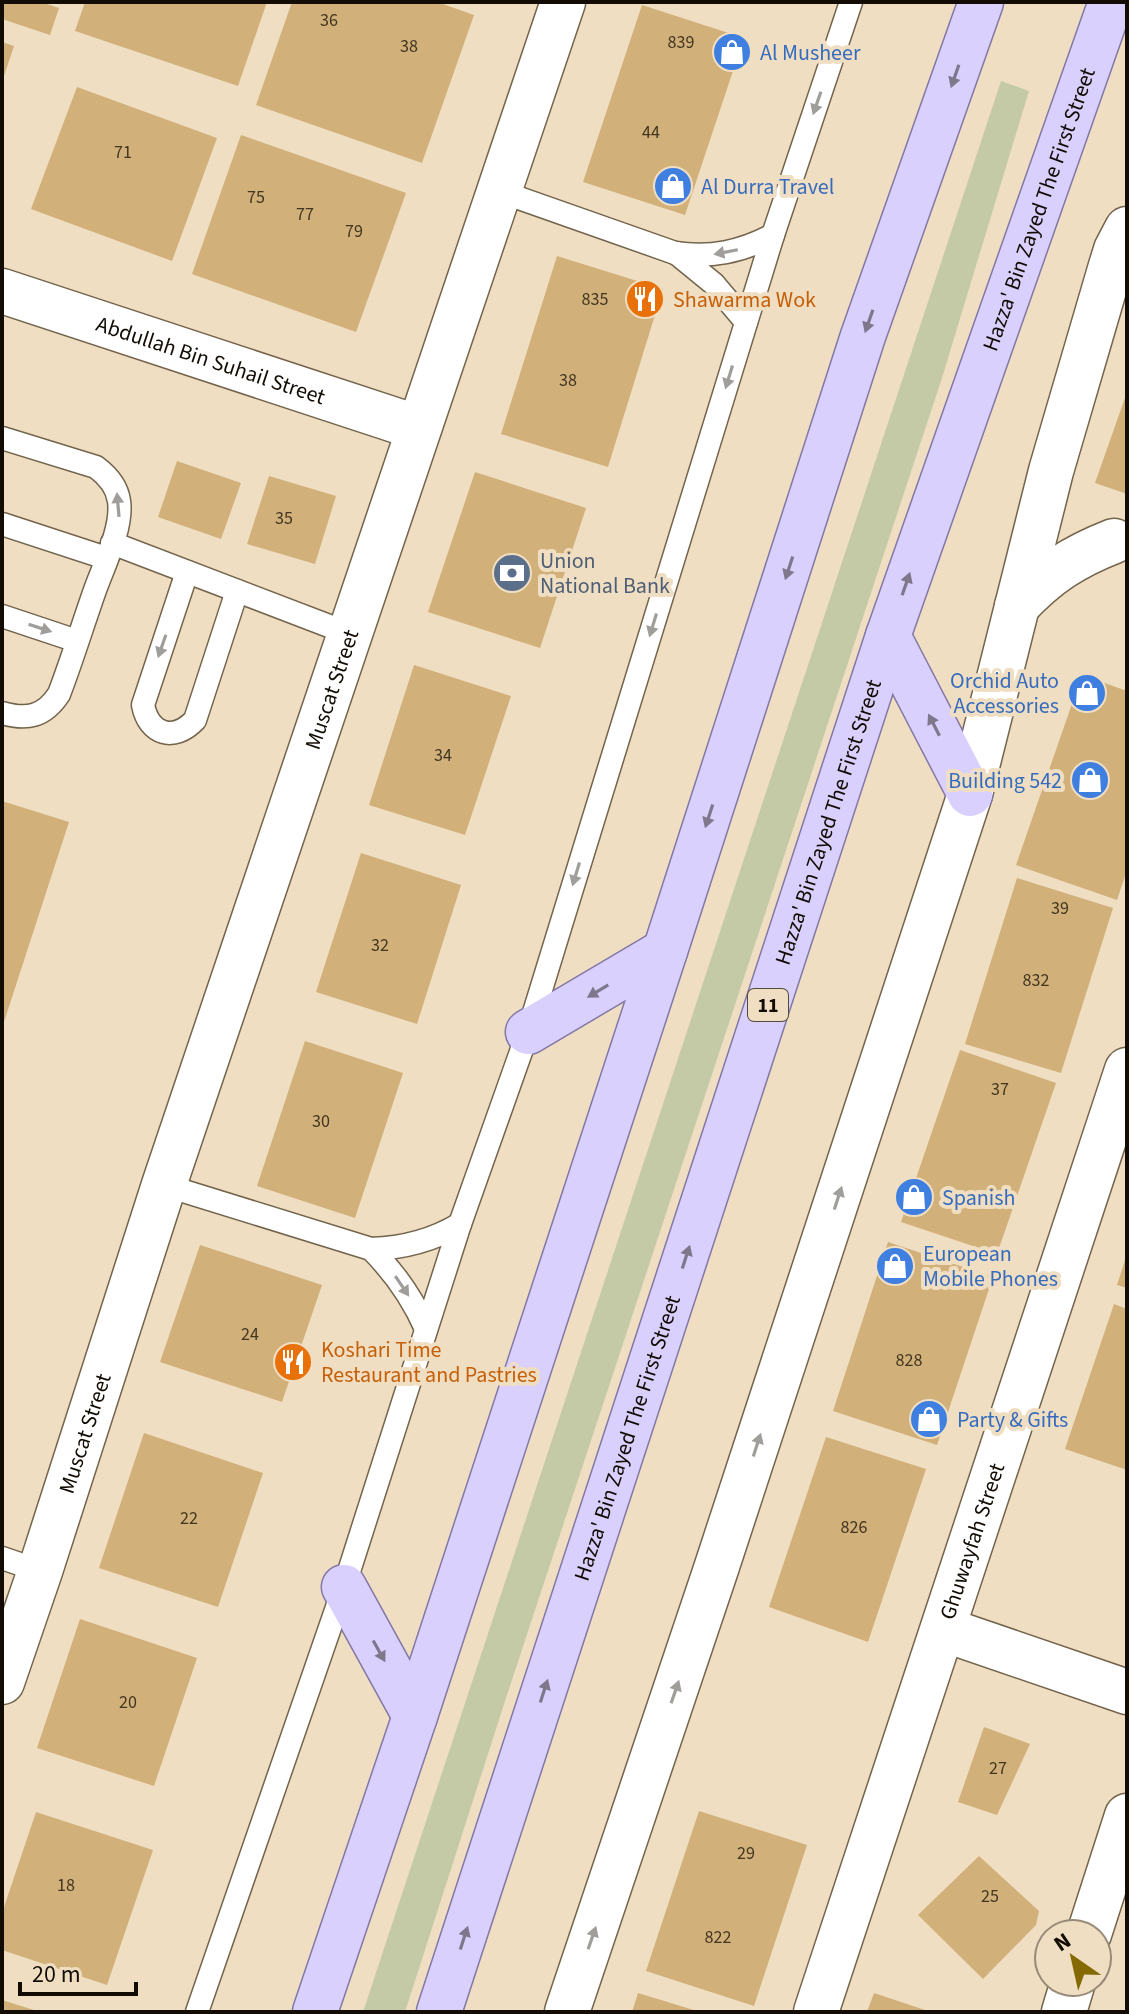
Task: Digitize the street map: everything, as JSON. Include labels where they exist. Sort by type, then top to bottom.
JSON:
[{"type":"main road","points":[[315,2012],[415,1716],[863,336],[981,2]]},
{"type":"main road","name":"Hazza' Bin Zayed The First Street","points":[[439,2012],[888,636],[1111,2]]},
{"type":"main road","points":[[888,636],[970,794]]},
{"type":"main road","points":[[528,1032],[665,951]]},
{"type":"main road","points":[[344,1587],[415,1716]]},
{"type":"street","name":"Muscat Street","points":[[2,1682],[21,1565],[164,1185],[563,2]]},
{"type":"street","points":[[1127,230],[1122,248],[1122,266],[1127,281]]},
{"type":"street","points":[[567,2012],[970,794],[1051,471],[1116,250],[1127,230]]},
{"type":"street","name":"Abdullah Bin Suhail Street","points":[[2,291],[419,428]]},
{"type":"street","points":[[1051,471],[1058,494],[1072,515],[1091,531],[1120,543]]},
{"type":"street","points":[[1017,606],[1037,584],[1061,566],[1086,552],[1120,543]]},
{"type":"street","name":"Ghuwayfah Street","points":[[816,2012],[1127,1070]]},
{"type":"street","points":[[943,1629],[1127,1692]]},
{"type":"street","points":[[1094,1918],[1127,1816]]},
{"type":"lane","points":[[197,2012],[344,1587],[460,1224],[528,1032],[773,235],[851,2]]},
{"type":"lane","points":[[499,191],[675,253],[726,253],[773,235]]},
{"type":"lane","points":[[675,253],[714,284],[746,322]]},
{"type":"lane","points":[[2,438],[96,467],[115,486],[120,513],[59,694],[53,703],[37,714],[17,717],[2,713]]},
{"type":"lane","points":[[2,524],[187,572],[350,634]]},
{"type":"lane","points":[[187,572],[143,705],[145,717],[153,727],[163,732],[176,733],[187,729],[195,720],[237,591]]},
{"type":"lane","points":[[2,616],[77,641]]},
{"type":"lane","points":[[164,1185],[371,1249],[427,1241],[460,1224]]},
{"type":"lane","points":[[371,1249],[397,1278],[426,1329]]},
{"type":"green space","points":[[1001,81],[1029,91],[942,378],[405,2012],[363,2012]]},
{"type":"building","points":[[2,2],[41,2],[59,8],[50,35],[2,19]]},
{"type":"building","points":[[85,2],[267,2],[238,86],[75,31]]},
{"type":"building","points":[[292,2],[437,2],[474,15],[422,163],[256,105]]},
{"type":"building","points":[[642,5],[744,38],[685,215],[583,182]]},
{"type":"building","points":[[2,42],[14,46],[3,79],[2,79]]},
{"type":"building","points":[[77,87],[217,138],[172,261],[31,209]]},
{"type":"building","points":[[241,135],[406,193],[356,332],[192,274]]},
{"type":"building","points":[[557,256],[663,289],[608,467],[501,434]]},
{"type":"building","points":[[1127,392],[1127,494],[1095,483]]},
{"type":"building","points":[[177,461],[241,483],[221,539],[158,517]]},
{"type":"building","points":[[475,472],[586,508],[540,648],[428,612]]},
{"type":"building","points":[[269,476],[336,496],[315,564],[247,544]]},
{"type":"building","points":[[414,665],[511,696],[465,835],[369,805]]},
{"type":"building","points":[[1082,675],[1127,691],[1127,870],[1117,900],[1016,865]]},
{"type":"building","points":[[2,801],[69,822],[3,1025],[2,1025]]},
{"type":"building","points":[[361,853],[461,885],[417,1024],[316,992]]},
{"type":"building","points":[[1017,878],[1113,908],[1061,1073],[965,1044]]},
{"type":"building","points":[[305,1041],[403,1073],[355,1218],[257,1186]]},
{"type":"building","points":[[960,1050],[1056,1083],[997,1254],[901,1222]]},
{"type":"building","points":[[888,1242],[993,1277],[937,1445],[833,1411]]},
{"type":"building","points":[[200,1245],[322,1285],[282,1402],[160,1362]]},
{"type":"building","points":[[1127,1257],[1127,1288],[1117,1285]]},
{"type":"building","points":[[1114,1304],[1127,1309],[1127,1470],[1065,1449]]},
{"type":"building","points":[[144,1433],[263,1473],[218,1607],[99,1568]]},
{"type":"building","points":[[826,1437],[926,1469],[868,1642],[769,1607]]},
{"type":"building","points":[[80,1619],[197,1658],[154,1786],[37,1748]]},
{"type":"building","points":[[984,1727],[1030,1744],[997,1815],[958,1802]]},
{"type":"building","points":[[699,1811],[807,1845],[754,2006],[646,1971]]},
{"type":"building","points":[[36,1812],[153,1850],[107,1985],[2,1950],[2,1913]]},
{"type":"building","points":[[979,1856],[1039,1911],[1038,1918],[1033,1918],[1033,1928],[983,1979],[918,1915]]},
{"type":"building","points":[[638,1993],[697,2011],[697,2012],[632,2012]]},
{"type":"building","points":[[874,1993],[928,2011],[928,2012],[867,2012]]},
{"type":"building","points":[[2,2000],[37,2011],[37,2012],[2,2012]]},
{"type":"place","name":"Al Musheer","points":[[732,52]]},
{"type":"place","name":"Al Durra Travel","points":[[673,186]]},
{"type":"place","name":"Shawarma Wok","points":[[645,299]]},
{"type":"place","name":"Union National Bank","points":[[512,573]]},
{"type":"place","name":"Orchid Auto Accessories","points":[[1087,693]]},
{"type":"place","name":"Building 542","points":[[1090,780]]},
{"type":"place","name":"Spanish","points":[[914,1197]]},
{"type":"place","name":"European Mobile Phones","points":[[895,1266]]},
{"type":"place","name":"Koshari Time Restaurant and Pastries","points":[[293,1362]]},
{"type":"place","name":"Party & Gifts","points":[[929,1419]]}]
